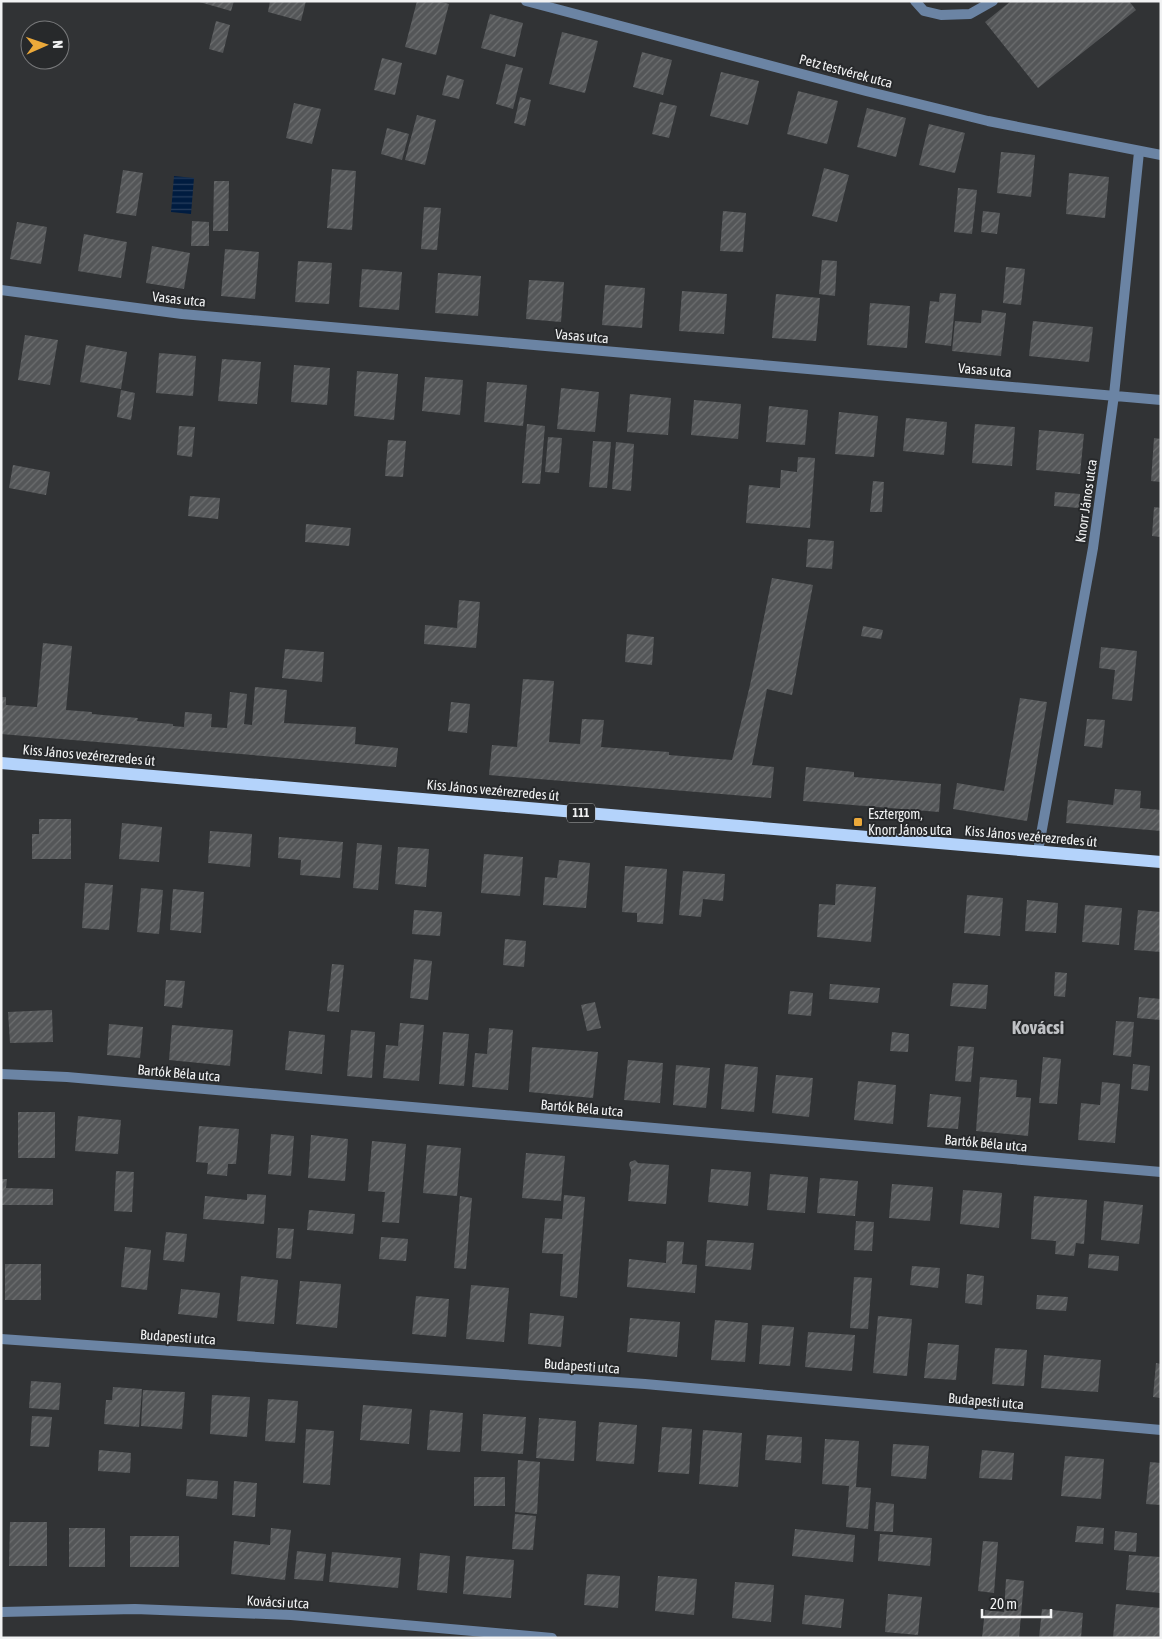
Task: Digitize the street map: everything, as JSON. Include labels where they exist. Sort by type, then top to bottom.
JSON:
[{"type":"main road","name":"Kiss János vezérezredes út","points":[[1,763],[1161,862]]},
{"type":"street","name":"Petz testvérek utca","points":[[526,1],[866,91],[988,121],[1161,155]]},
{"type":"street","points":[[915,1],[924,11],[941,15],[970,14],[993,1]]},
{"type":"street","name":"Knorr János utca","points":[[1038,851],[1093,548],[1114,396],[1139,152]]},
{"type":"street","name":"Vasas utca","points":[[1,290],[182,314],[1161,400]]},
{"type":"street","name":"Bartók Béla utca","points":[[1,1074],[87,1079],[1161,1172]]},
{"type":"street","name":"Budapesti utca","points":[[1,1339],[645,1384],[1161,1430]]},
{"type":"street","name":"Kovácsi utca","points":[[1,1612],[135,1609],[291,1616],[552,1638]]},
{"type":"water","points":[[174,176],[194,178],[191,214],[171,212]]},
{"type":"building","points":[[196,1],[234,1],[231,11]]},
{"type":"building","points":[[270,1],[306,1],[301,21],[268,12]]},
{"type":"building","points":[[417,1],[438,1],[449,4],[436,55],[405,47]]},
{"type":"building","points":[[1011,1],[1129,1],[1136,10],[1038,88],[985,22]]},
{"type":"building","points":[[490,14],[523,23],[515,57],[481,48]]},
{"type":"building","points":[[216,21],[230,25],[223,53],[209,49]]},
{"type":"building","points":[[562,32],[598,41],[585,93],[549,84]]},
{"type":"building","points":[[642,52],[672,60],[663,95],[633,87]]},
{"type":"building","points":[[382,58],[402,63],[395,95],[374,90]]},
{"type":"building","points":[[506,64],[523,68],[513,109],[496,104]]},
{"type":"building","points":[[721,72],[759,81],[748,125],[710,116]]},
{"type":"building","points":[[447,75],[464,80],[459,99],[442,95]]},
{"type":"building","points":[[798,91],[838,101],[827,144],[787,134]]},
{"type":"building","points":[[520,97],[531,100],[525,126],[514,123]]},
{"type":"building","points":[[660,102],[677,106],[669,138],[652,134]]},
{"type":"building","points":[[294,103],[321,109],[312,144],[286,138]]},
{"type":"building","points":[[867,108],[906,118],[896,157],[857,147]]},
{"type":"building","points":[[417,115],[436,120],[425,165],[405,160]]},
{"type":"building","points":[[929,124],[965,133],[955,173],[919,165]]},
{"type":"building","points":[[387,128],[409,134],[402,160],[381,154]]},
{"type":"building","points":[[1001,152],[1035,155],[1031,197],[997,193]]},
{"type":"building","points":[[824,168],[849,175],[837,222],[812,216]]},
{"type":"building","points":[[332,169],[356,171],[352,230],[327,228]]},
{"type":"building","points":[[123,170],[143,173],[136,216],[116,213]]},
{"type":"building","points":[[1069,173],[1109,177],[1105,218],[1066,214]]},
{"type":"building","points":[[214,181],[229,181],[228,231],[213,231]]},
{"type":"building","points":[[958,188],[977,190],[972,234],[954,232]]},
{"type":"building","points":[[424,207],[441,208],[437,250],[421,249]]},
{"type":"building","points":[[723,211],[746,213],[743,252],[720,251]]},
{"type":"building","points":[[983,211],[1000,213],[997,234],[981,232]]},
{"type":"building","points":[[192,221],[209,222],[209,246],[191,246]]},
{"type":"building","points":[[17,222],[47,227],[41,264],[10,259]]},
{"type":"building","points":[[84,234],[127,242],[121,278],[78,271]]},
{"type":"building","points":[[152,246],[190,253],[184,289],[146,283]]},
{"type":"building","points":[[225,249],[259,252],[255,299],[221,296]]},
{"type":"building","points":[[822,260],[837,261],[835,296],[819,294]]},
{"type":"building","points":[[298,261],[332,263],[329,304],[295,302]]},
{"type":"building","points":[[1006,267],[1025,269],[1021,305],[1003,303]]},
{"type":"building","points":[[362,269],[402,272],[399,310],[359,307]]},
{"type":"building","points":[[438,273],[481,276],[478,316],[435,313]]},
{"type":"building","points":[[529,280],[564,282],[561,322],[526,319]]},
{"type":"building","points":[[605,285],[645,288],[642,328],[602,325]]},
{"type":"building","points":[[682,291],[727,294],[724,334],[679,331]]},
{"type":"building","points":[[940,293],[956,294],[951,346],[925,343],[930,301],[939,302]]},
{"type":"building","points":[[776,294],[820,298],[816,341],[772,338]]},
{"type":"building","points":[[870,303],[910,306],[907,348],[867,345]]},
{"type":"building","points":[[982,310],[1006,313],[1001,356],[952,351],[955,321],[981,323]]},
{"type":"building","points":[[1033,321],[1093,327],[1089,362],[1029,356]]},
{"type":"building","points":[[25,335],[58,340],[50,385],[18,380]]},
{"type":"building","points":[[86,345],[127,352],[121,389],[80,382]]},
{"type":"building","points":[[159,353],[196,356],[193,396],[156,393]]},
{"type":"building","points":[[222,359],[261,362],[257,404],[218,401]]},
{"type":"building","points":[[294,365],[330,368],[327,405],[291,402]]},
{"type":"building","points":[[357,371],[398,374],[394,420],[354,416]]},
{"type":"building","points":[[425,377],[463,380],[460,415],[422,411]]},
{"type":"building","points":[[487,382],[527,385],[523,426],[484,422]]},
{"type":"building","points":[[561,388],[599,392],[595,432],[557,429]]},
{"type":"building","points":[[121,390],[135,393],[131,420],[117,417]]},
{"type":"building","points":[[630,394],[671,398],[668,435],[627,432]]},
{"type":"building","points":[[694,400],[741,404],[738,439],[691,435]]},
{"type":"building","points":[[769,406],[808,410],[805,445],[766,442]]},
{"type":"building","points":[[839,412],[878,416],[874,457],[835,454]]},
{"type":"building","points":[[906,418],[947,422],[944,455],[903,451]]},
{"type":"building","points":[[527,424],[545,426],[540,484],[522,483]]},
{"type":"building","points":[[975,424],[1015,427],[1012,466],[972,463]]},
{"type":"building","points":[[179,426],[195,427],[192,457],[177,455]]},
{"type":"building","points":[[1039,430],[1084,434],[1080,474],[1036,470]]},
{"type":"building","points":[[548,437],[562,438],[559,473],[545,472]]},
{"type":"building","points":[[1154,438],[1161,439],[1161,482],[1151,481]]},
{"type":"building","points":[[388,440],[406,441],[403,477],[385,476]]},
{"type":"building","points":[[593,441],[611,442],[607,488],[589,487]]},
{"type":"building","points":[[616,442],[634,444],[631,491],[612,489]]},
{"type":"building","points":[[798,457],[815,458],[810,528],[746,523],[749,485],[780,488],[781,470],[797,472]]},
{"type":"building","points":[[13,465],[50,472],[46,495],[9,488]]},
{"type":"building","points":[[873,481],[884,482],[882,512],[870,512]]},
{"type":"building","points":[[1055,492],[1080,494],[1079,508],[1054,506]]},
{"type":"building","points":[[190,496],[220,498],[218,519],[188,516]]},
{"type":"building","points":[[1154,507],[1161,508],[1161,537],[1152,536]]},
{"type":"building","points":[[306,524],[351,528],[349,546],[305,542]]},
{"type":"building","points":[[808,539],[834,541],[832,569],[806,567]]},
{"type":"building","points":[[772,578],[813,585],[792,695],[767,689],[752,765],[774,767],[771,798],[489,775],[492,745],[517,747],[523,679],[554,681],[549,742],[580,744],[582,719],[604,720],[601,747],[669,752],[669,755],[732,760]]},
{"type":"building","points":[[459,600],[480,602],[476,648],[424,644],[425,625],[457,628]]},
{"type":"building","points":[[863,626],[883,630],[881,639],[861,636]]},
{"type":"building","points":[[627,634],[654,637],[652,665],[625,662]]},
{"type":"building","points":[[43,643],[72,646],[66,710],[138,718],[137,721],[173,724],[173,726],[184,727],[185,712],[212,714],[211,727],[227,728],[230,692],[247,694],[244,724],[252,725],[255,687],[287,690],[284,723],[356,727],[355,744],[398,748],[396,767],[1,734],[1,697],[6,697],[6,705],[37,707]]},
{"type":"building","points":[[1101,647],[1137,651],[1132,701],[1112,699],[1115,670],[1099,668]]},
{"type":"building","points":[[285,649],[324,652],[322,682],[282,678]]},
{"type":"building","points":[[1020,698],[1047,702],[1027,821],[953,809],[957,783],[1004,791]]},
{"type":"building","points":[[451,702],[470,704],[467,733],[448,731]]},
{"type":"building","points":[[1087,719],[1105,720],[1102,748],[1084,746]]},
{"type":"building","points":[[806,767],[854,772],[854,777],[941,784],[939,812],[803,801]]},
{"type":"building","points":[[1115,789],[1141,791],[1140,808],[1161,810],[1161,831],[1066,823],[1068,800],[1113,805]]},
{"type":"building","points":[[39,819],[71,819],[71,859],[32,859],[32,834],[39,834]]},
{"type":"building","points":[[122,823],[162,827],[159,862],[119,859]]},
{"type":"building","points":[[210,831],[252,834],[250,867],[208,863]]},
{"type":"building","points":[[279,837],[343,842],[340,878],[300,875],[301,860],[278,858]]},
{"type":"building","points":[[357,843],[382,845],[378,890],[353,888]]},
{"type":"building","points":[[398,847],[429,849],[426,887],[395,884]]},
{"type":"building","points":[[484,854],[523,857],[520,896],[481,893]]},
{"type":"building","points":[[559,860],[590,863],[586,908],[543,905],[545,877],[557,878]]},
{"type":"building","points":[[625,866],[667,869],[663,924],[637,922],[637,913],[622,912]]},
{"type":"building","points":[[683,871],[725,874],[723,901],[703,899],[701,917],[679,915]]},
{"type":"building","points":[[85,883],[113,885],[109,930],[82,928]]},
{"type":"building","points":[[836,884],[876,887],[871,942],[817,937],[819,904],[835,905]]},
{"type":"building","points":[[141,888],[163,890],[159,934],[137,932]]},
{"type":"building","points":[[173,889],[204,892],[201,933],[170,930]]},
{"type":"building","points":[[967,895],[1003,898],[1000,936],[964,933]]},
{"type":"building","points":[[1027,900],[1058,903],[1056,933],[1025,931]]},
{"type":"building","points":[[1085,905],[1122,908],[1119,945],[1082,942]]},
{"type":"building","points":[[414,910],[442,912],[440,936],[412,934]]},
{"type":"building","points":[[1138,910],[1161,912],[1161,952],[1134,950]]},
{"type":"building","points":[[505,939],[526,941],[524,967],[503,965]]},
{"type":"building","points":[[414,959],[432,961],[428,1000],[410,998]]},
{"type":"building","points":[[332,964],[344,965],[339,1012],[327,1011]]},
{"type":"building","points":[[1055,972],[1067,973],[1065,997],[1054,996]]},
{"type":"building","points":[[166,980],[185,981],[182,1008],[164,1006]]},
{"type":"building","points":[[953,983],[988,985],[986,1009],[950,1006]]},
{"type":"building","points":[[830,984],[880,988],[878,1003],[829,999]]},
{"type":"building","points":[[790,991],[813,993],[811,1016],[788,1014]]},
{"type":"building","points":[[1139,997],[1161,999],[1161,1020],[1137,1018]]},
{"type":"building","points":[[595,1002],[601,1028],[587,1031],[581,1005]]},
{"type":"building","points":[[52,1010],[53,1042],[10,1043],[8,1012]]},
{"type":"building","points":[[1116,1021],[1134,1022],[1131,1057],[1113,1055]]},
{"type":"building","points":[[400,1023],[424,1025],[419,1081],[383,1078],[386,1045],[398,1046]]},
{"type":"building","points":[[109,1024],[143,1027],[140,1058],[107,1055]]},
{"type":"building","points":[[172,1025],[233,1030],[230,1066],[169,1060]]},
{"type":"building","points":[[489,1028],[513,1030],[508,1090],[472,1087],[475,1053],[487,1054]]},
{"type":"building","points":[[351,1030],[375,1032],[372,1078],[347,1076]]},
{"type":"building","points":[[289,1031],[325,1035],[322,1074],[285,1070]]},
{"type":"building","points":[[443,1032],[469,1034],[464,1086],[439,1084]]},
{"type":"building","points":[[892,1032],[909,1034],[908,1052],[890,1051]]},
{"type":"building","points":[[958,1046],[974,1047],[971,1082],[955,1081]]},
{"type":"building","points":[[532,1047],[598,1052],[593,1098],[529,1092]]},
{"type":"building","points":[[1043,1057],[1061,1059],[1057,1104],[1039,1103]]},
{"type":"building","points":[[628,1060],[663,1063],[660,1103],[624,1100]]},
{"type":"building","points":[[725,1064],[758,1067],[754,1112],[721,1109]]},
{"type":"building","points":[[1133,1064],[1150,1066],[1148,1091],[1131,1089]]},
{"type":"building","points":[[676,1065],[710,1068],[706,1108],[673,1105]]},
{"type":"building","points":[[776,1075],[813,1078],[809,1117],[772,1113]]},
{"type":"building","points":[[980,1077],[1017,1080],[1016,1097],[1031,1098],[1028,1136],[976,1131]]},
{"type":"building","points":[[858,1081],[896,1085],[893,1124],[854,1120]]},
{"type":"building","points":[[1102,1082],[1120,1084],[1115,1143],[1078,1140],[1081,1103],[1100,1105]]},
{"type":"building","points":[[930,1094],[961,1097],[958,1129],[927,1127]]},
{"type":"building","points":[[18,1112],[55,1112],[55,1158],[18,1158]]},
{"type":"building","points":[[78,1116],[121,1120],[118,1154],[75,1151]]},
{"type":"building","points":[[199,1126],[239,1129],[236,1164],[228,1164],[227,1176],[207,1174],[208,1163],[196,1162]]},
{"type":"building","points":[[271,1134],[294,1136],[291,1176],[268,1174]]},
{"type":"building","points":[[311,1135],[348,1139],[345,1181],[308,1178]]},
{"type":"building","points":[[372,1141],[406,1144],[399,1223],[382,1222],[385,1192],[368,1191]]},
{"type":"building","points":[[427,1145],[461,1148],[457,1196],[423,1193]]},
{"type":"building","points":[[526,1153],[565,1156],[561,1201],[522,1198]]},
{"type":"building","points":[[635,1160],[638,1163],[669,1165],[666,1204],[628,1201],[631,1170],[629,1165],[630,1162]]},
{"type":"building","points":[[711,1169],[751,1172],[748,1206],[708,1202]]},
{"type":"building","points":[[116,1171],[134,1172],[132,1212],[114,1211]]},
{"type":"building","points":[[770,1174],[808,1177],[805,1213],[767,1210]]},
{"type":"building","points":[[820,1178],[858,1181],[855,1216],[817,1213]]},
{"type":"building","points":[[1,1179],[7,1179],[6,1188],[53,1189],[53,1205],[1,1205]]},
{"type":"building","points":[[892,1184],[933,1187],[930,1221],[889,1218]]},
{"type":"building","points":[[963,1190],[1002,1193],[999,1228],[960,1224]]},
{"type":"building","points":[[247,1194],[266,1195],[264,1224],[203,1219],[205,1196],[247,1200]]},
{"type":"building","points":[[564,1195],[585,1197],[577,1298],[560,1296],[563,1254],[542,1253],[545,1218],[562,1219]]},
{"type":"building","points":[[460,1196],[472,1198],[466,1269],[454,1268]]},
{"type":"building","points":[[1034,1196],[1087,1200],[1084,1244],[1076,1243],[1074,1256],[1055,1254],[1056,1241],[1031,1239]]},
{"type":"building","points":[[1104,1201],[1143,1205],[1139,1244],[1101,1240]]},
{"type":"building","points":[[309,1210],[355,1214],[353,1234],[307,1230]]},
{"type":"building","points":[[856,1221],[874,1222],[872,1251],[854,1250]]},
{"type":"building","points":[[278,1228],[294,1229],[291,1259],[276,1258]]},
{"type":"building","points":[[166,1232],[187,1234],[184,1262],[163,1260]]},
{"type":"building","points":[[381,1237],[408,1239],[406,1261],[379,1259]]},
{"type":"building","points":[[707,1240],[754,1243],[751,1270],[705,1266]]},
{"type":"building","points":[[667,1241],[684,1242],[682,1264],[697,1265],[695,1293],[627,1287],[629,1259],[666,1263]]},
{"type":"building","points":[[125,1247],[151,1250],[147,1290],[121,1287]]},
{"type":"building","points":[[1089,1254],[1119,1256],[1118,1271],[1088,1268]]},
{"type":"building","points":[[5,1264],[41,1264],[41,1300],[5,1300]]},
{"type":"building","points":[[912,1266],[940,1268],[938,1288],[910,1285]]},
{"type":"building","points":[[967,1274],[984,1276],[982,1305],[965,1303]]},
{"type":"building","points":[[241,1276],[278,1280],[274,1324],[237,1321]]},
{"type":"building","points":[[854,1277],[872,1278],[868,1329],[850,1328]]},
{"type":"building","points":[[300,1281],[341,1284],[337,1328],[296,1324]]},
{"type":"building","points":[[471,1285],[509,1288],[504,1342],[466,1339]]},
{"type":"building","points":[[181,1289],[220,1293],[217,1318],[178,1314]]},
{"type":"building","points":[[1037,1295],[1068,1297],[1066,1311],[1036,1309]]},
{"type":"building","points":[[416,1296],[449,1299],[446,1337],[412,1334]]},
{"type":"building","points":[[530,1313],[564,1316],[561,1347],[528,1344]]},
{"type":"building","points":[[878,1316],[912,1319],[907,1376],[873,1373]]},
{"type":"building","points":[[630,1318],[680,1322],[677,1357],[627,1352]]},
{"type":"building","points":[[715,1320],[748,1323],[745,1362],[711,1360]]},
{"type":"building","points":[[762,1325],[794,1327],[790,1366],[759,1364]]},
{"type":"building","points":[[808,1332],[855,1335],[852,1371],[805,1367]]},
{"type":"building","points":[[928,1343],[959,1345],[956,1380],[924,1378]]},
{"type":"building","points":[[995,1348],[1027,1350],[1024,1386],[992,1384]]},
{"type":"building","points":[[1044,1355],[1101,1360],[1098,1392],[1041,1388]]},
{"type":"building","points":[[1156,1363],[1161,1364],[1161,1398],[1153,1397]]},
{"type":"building","points":[[31,1381],[61,1383],[59,1410],[29,1408]]},
{"type":"building","points":[[113,1387],[142,1389],[139,1427],[104,1424],[106,1400],[112,1400]]},
{"type":"building","points":[[143,1390],[185,1392],[182,1429],[141,1426]]},
{"type":"building","points":[[212,1395],[250,1397],[247,1437],[210,1434]]},
{"type":"building","points":[[268,1399],[298,1401],[295,1443],[265,1441]]},
{"type":"building","points":[[363,1405],[412,1409],[409,1444],[360,1440]]},
{"type":"building","points":[[430,1410],[463,1413],[460,1452],[427,1450]]},
{"type":"building","points":[[483,1414],[526,1417],[523,1454],[481,1451]]},
{"type":"building","points":[[32,1416],[52,1417],[49,1447],[30,1446]]},
{"type":"building","points":[[539,1418],[576,1421],[574,1461],[536,1458]]},
{"type":"building","points":[[599,1422],[637,1425],[634,1464],[596,1461]]},
{"type":"building","points":[[662,1427],[692,1429],[689,1474],[658,1472]]},
{"type":"building","points":[[306,1429],[334,1431],[330,1485],[303,1483]]},
{"type":"building","points":[[703,1430],[742,1433],[738,1487],[699,1484]]},
{"type":"building","points":[[767,1435],[802,1437],[801,1463],[765,1460]]},
{"type":"building","points":[[825,1439],[859,1441],[856,1487],[871,1488],[868,1529],[846,1527],[849,1486],[822,1484]]},
{"type":"building","points":[[893,1444],[929,1446],[926,1479],[891,1476]]},
{"type":"building","points":[[99,1450],[131,1453],[130,1473],[98,1471]]},
{"type":"building","points":[[982,1450],[1014,1453],[1012,1480],[979,1478]]},
{"type":"building","points":[[1065,1456],[1104,1459],[1101,1499],[1061,1496]]},
{"type":"building","points":[[518,1460],[540,1462],[537,1514],[515,1512]]},
{"type":"building","points":[[1150,1462],[1161,1463],[1161,1505],[1146,1504]]},
{"type":"building","points":[[474,1477],[505,1477],[505,1506],[474,1506]]},
{"type":"building","points":[[187,1479],[218,1481],[217,1499],[186,1496]]},
{"type":"building","points":[[234,1481],[257,1483],[255,1517],[232,1515]]},
{"type":"building","points":[[876,1502],[894,1504],[893,1532],[874,1531]]},
{"type":"building","points":[[515,1514],[536,1516],[533,1550],[512,1549]]},
{"type":"building","points":[[10,1522],[47,1522],[47,1566],[9,1566]]},
{"type":"building","points":[[1077,1526],[1104,1528],[1103,1544],[1075,1542]]},
{"type":"building","points":[[69,1528],[105,1528],[105,1567],[69,1567]]},
{"type":"building","points":[[271,1528],[291,1530],[285,1580],[231,1574],[234,1541],[270,1545]]},
{"type":"building","points":[[795,1529],[855,1535],[853,1562],[792,1556]]},
{"type":"building","points":[[1115,1531],[1137,1533],[1136,1552],[1114,1550]]},
{"type":"building","points":[[880,1534],[932,1538],[930,1566],[878,1561]]},
{"type":"building","points":[[130,1536],[179,1536],[179,1567],[130,1567]]},
{"type":"building","points":[[983,1541],[998,1542],[994,1593],[978,1591]]},
{"type":"building","points":[[297,1551],[326,1554],[323,1581],[294,1579]]},
{"type":"building","points":[[332,1552],[401,1558],[398,1588],[329,1582]]},
{"type":"building","points":[[420,1553],[450,1556],[447,1593],[417,1590]]},
{"type":"building","points":[[1129,1555],[1161,1557],[1161,1593],[1126,1590]]},
{"type":"building","points":[[466,1556],[514,1560],[511,1598],[463,1594]]},
{"type":"building","points":[[587,1574],[620,1576],[618,1608],[584,1605]]},
{"type":"building","points":[[658,1576],[697,1579],[694,1615],[655,1611]]},
{"type":"building","points":[[1006,1579],[1024,1581],[1019,1638],[982,1638],[985,1610],[1004,1612]]},
{"type":"building","points":[[735,1582],[774,1585],[771,1622],[732,1618]]},
{"type":"building","points":[[888,1594],[922,1597],[918,1635],[885,1632]]},
{"type":"building","points":[[805,1595],[844,1599],[841,1628],[802,1624]]},
{"type":"building","points":[[1116,1604],[1161,1608],[1161,1638],[1113,1638]]},
{"type":"building","points":[[1042,1609],[1083,1613],[1081,1638],[1039,1638]]},
{"type":"place","name":"Esztergom, Knorr János utca","points":[[858,822]]},
{"type":"district","name":"Kovácsi","points":[[1038,1027]]}]
